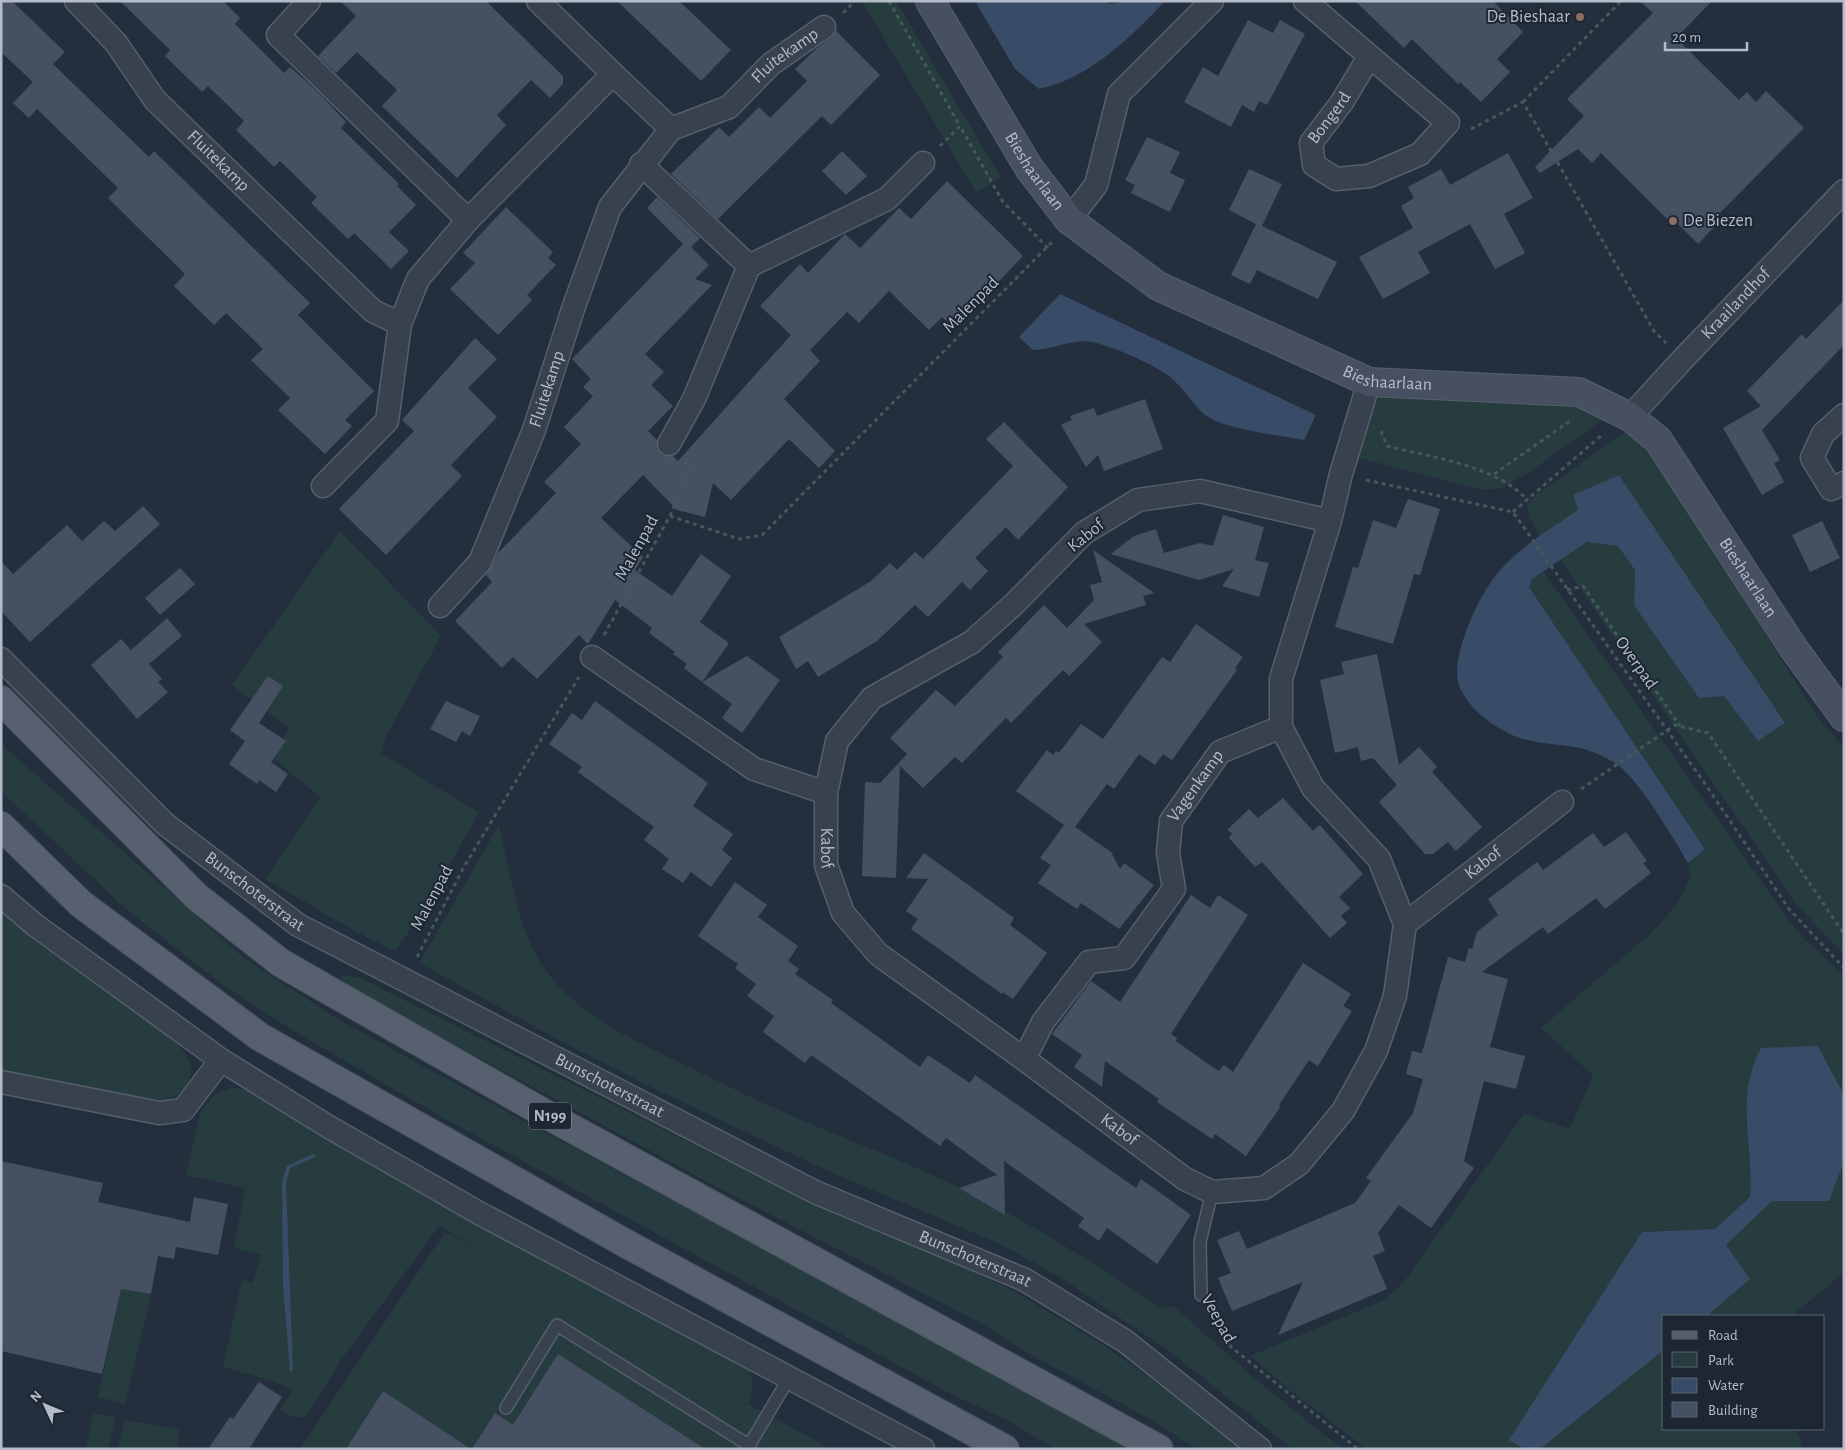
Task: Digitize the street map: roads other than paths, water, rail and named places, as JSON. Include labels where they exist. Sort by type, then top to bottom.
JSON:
[{"type":"main road","name":"Bunschoterstraat","points":[[1,700],[197,897],[281,963],[549,1116],[1159,1449]]},
{"type":"main road","points":[[1,826],[81,904],[260,1037],[624,1244],[1005,1449]]},
{"type":"street","name":"Fluitekamp","points":[[76,1],[116,43],[155,100],[373,311],[400,324]]},
{"type":"street","points":[[309,1],[278,35],[468,220]]},
{"type":"street","points":[[538,1],[671,128]]},
{"type":"street","name":"Bieshaarlaan","points":[[930,1],[1029,168],[1069,220],[1158,286],[1369,382],[1579,392],[1630,417],[1658,440],[1794,649],[1844,716]]},
{"type":"street","points":[[1069,220],[1096,185],[1119,94],[1212,1]]},
{"type":"street","points":[[1305,1],[1369,57]]},
{"type":"street","name":"Fluitekamp","points":[[440,606],[480,562],[534,430],[574,306],[610,207],[641,164],[671,128],[730,107],[771,64],[824,27]]},
{"type":"street","name":"Bongerd","points":[[1369,57],[1448,123],[1420,154],[1369,176],[1336,179],[1314,165],[1311,143],[1342,102],[1369,57]]},
{"type":"street","points":[[323,486],[387,421],[400,324],[418,279],[468,220],[613,74]]},
{"type":"street","points":[[669,444],[694,400],[749,266],[887,199],[923,163]]},
{"type":"street","points":[[641,164],[749,266]]},
{"type":"street","name":"Kraailandhof","points":[[1630,417],[1844,191]]},
{"type":"street","points":[[1212,1192],[1264,1188],[1299,1164],[1343,1112],[1376,1051],[1395,996],[1404,924],[1379,859],[1313,788],[1281,727],[1281,679],[1330,521],[1341,474],[1369,382]]},
{"type":"street","points":[[1844,415],[1823,434],[1812,458],[1831,489],[1844,483]]},
{"type":"street","name":"Kabof","points":[[1212,1192],[1185,1179],[1024,1059],[878,954],[843,913],[826,865],[826,793],[837,740],[872,698],[972,642],[1013,605],[1084,533],[1138,500],[1200,491],[1330,521]]},
{"type":"street","points":[[592,657],[754,769],[826,793]]},
{"type":"street","name":"Bunschoterstraat","points":[[1,659],[165,824],[298,925],[816,1192],[1025,1280],[1126,1342],[1260,1449]]},
{"type":"street","name":"Vagenkamp","points":[[1024,1059],[1043,1022],[1089,962],[1124,958],[1174,888],[1168,853],[1171,821],[1220,752],[1281,727]]},
{"type":"street","name":"Kabof","points":[[1404,924],[1562,802]]},
{"type":"street","points":[[1,896],[69,950],[221,1060],[397,1167],[923,1449]]},
{"type":"street","points":[[1,1082],[159,1114],[182,1110],[195,1096],[221,1060]]},
{"type":"lane","name":"Veepad","points":[[1201,1295],[1200,1242],[1212,1192]]},
{"type":"lane","points":[[506,1408],[557,1325],[748,1447],[789,1378]]},
{"type":"water","points":[[975,1],[1104,1],[1111,4],[1126,1],[1165,1],[1138,29],[1108,55],[1075,76],[1058,84],[1039,89],[1015,69]]},
{"type":"water","points":[[1060,294],[1316,415],[1304,440],[1239,428],[1214,420],[1200,411],[1179,385],[1162,371],[1104,345],[1079,341],[1046,349],[1033,350],[1019,337]]},
{"type":"water","points":[[1619,475],[1785,723],[1758,741],[1724,696],[1699,698],[1634,605],[1635,570],[1618,546],[1587,542],[1532,579],[1529,587],[1705,849],[1688,863],[1665,824],[1624,770],[1615,763],[1587,750],[1526,740],[1506,732],[1478,713],[1472,706],[1459,685],[1457,674],[1461,647],[1472,617],[1485,591],[1499,571],[1531,542],[1578,510],[1573,495]]},
{"type":"water","points":[[1818,1046],[1844,1095],[1844,1161],[1829,1201],[1772,1201],[1726,1245],[1750,1279],[1708,1315],[1662,1315],[1662,1352],[1540,1449],[1524,1449],[1509,1440],[1642,1232],[1715,1229],[1750,1197],[1751,1177],[1747,1121],[1748,1085],[1761,1048]]},
{"type":"water","points":[[313,1154],[316,1155],[315,1157],[290,1168],[286,1183],[293,1370],[290,1372],[283,1285],[282,1181],[287,1166]]},
{"type":"place","name":"De Bieshaar","points":[[1580,17]]},
{"type":"place","name":"De Biezen","points":[[1673,221]]}]
